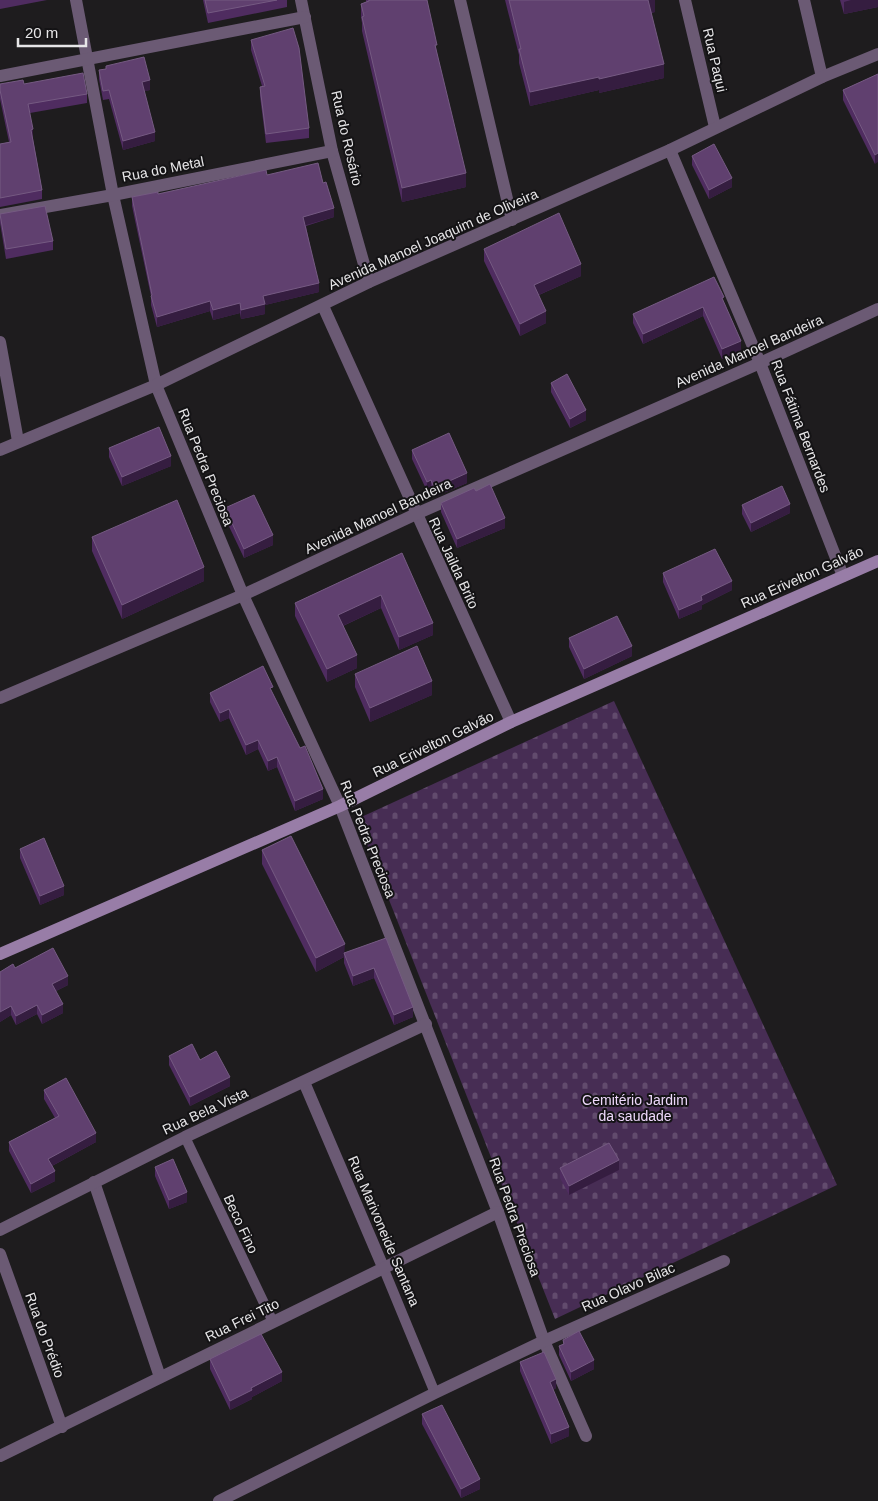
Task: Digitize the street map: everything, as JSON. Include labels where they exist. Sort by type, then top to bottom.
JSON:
[{"type":"main road","name":"Rua Erivelton Galvão","points":[[0,954],[340,806],[511,722],[878,561]]},
{"type":"street","name":"Rua Pedra Preciosa","points":[[76,0],[113,195],[156,385],[243,596],[340,806],[498,1212],[544,1341],[586,1436]]},
{"type":"street","name":"Rua do Rosário","points":[[301,0],[332,151],[369,282]]},
{"type":"street","points":[[460,0],[512,220]]},
{"type":"street","name":"Rua Paqui","points":[[685,0],[715,127]]},
{"type":"street","points":[[804,0],[822,77]]},
{"type":"street","points":[[0,76],[305,17]]},
{"type":"street","name":"Avenida Manoel Joaquim de Oliveira","points":[[0,450],[156,385],[323,306],[369,282],[670,150],[822,77],[878,54]]},
{"type":"street","name":"Rua Fátima Bernardes","points":[[670,150],[760,363],[843,576]]},
{"type":"street","name":"Rua do Metal","points":[[0,215],[113,195],[332,151]]},
{"type":"street","name":"Rua Jailda Brito","points":[[323,306],[511,722]]},
{"type":"street","name":"Avenida Manoel Bandeira","points":[[0,698],[243,596],[416,514],[878,309]]},
{"type":"street","points":[[0,342],[18,442]]},
{"type":"street","name":"Rua Bela Vista","points":[[0,1230],[185,1137],[426,1024]]},
{"type":"street","name":"Rua Marivoneide Santana","points":[[304,1082],[383,1267]]},
{"type":"street","points":[[94,1182],[160,1377]]},
{"type":"street","name":"Rua Frei Tito","points":[[0,1456],[498,1212]]},
{"type":"street","name":"Rua do Prédio","points":[[0,1254],[62,1426]]},
{"type":"street","name":"Rua Olavo Bilac","points":[[544,1341],[724,1261]]},
{"type":"street","points":[[219,1501],[544,1341]]},
{"type":"lane","name":"Beco Fino","points":[[185,1137],[273,1322]]},
{"type":"lane","name":"Rua Marivoneide Santana","points":[[383,1267],[436,1393]]},
{"type":"green space","name":"Cemitério Jardim da saudade","points":[[614,701],[837,1185],[555,1319],[357,819]]},
{"type":"building","points":[[205,0],[277,0],[208,13]]},
{"type":"building","points":[[369,0],[427,0],[437,45],[435,45],[466,173],[402,188],[362,17],[364,16],[361,4]]},
{"type":"building","points":[[509,0],[648,0],[664,64],[530,92]]},
{"type":"building","points":[[293,28],[299,48],[309,128],[266,134],[260,87],[265,86],[251,40]]},
{"type":"building","points":[[144,57],[150,80],[142,82],[155,132],[123,141],[109,90],[103,91],[99,70],[106,69],[106,66]]},
{"type":"building","points":[[83,73],[87,94],[28,104],[42,190],[0,198],[0,144],[11,142],[0,84],[23,80],[24,84]]},
{"type":"building","points":[[878,74],[878,153],[875,155],[843,90]]},
{"type":"building","points":[[714,144],[732,178],[709,190],[692,156]]},
{"type":"building","points":[[318,163],[323,183],[326,182],[334,208],[303,217],[319,283],[263,296],[265,304],[241,310],[240,303],[213,310],[210,301],[157,317],[151,296],[132,197],[158,192],[158,194],[266,170],[267,175]]},
{"type":"building","points":[[45,206],[53,241],[6,249],[0,214]]},
{"type":"building","points":[[559,213],[581,264],[534,285],[546,311],[520,324],[484,249]]},
{"type":"building","points":[[714,277],[741,341],[722,349],[703,307],[643,334],[633,314]]},
{"type":"building","points":[[567,374],[586,410],[570,419],[551,383]]},
{"type":"building","points":[[159,427],[171,456],[122,477],[109,448]]},
{"type":"building","points":[[449,433],[467,473],[434,488],[431,480],[427,482],[412,450]]},
{"type":"building","points":[[490,484],[505,518],[457,539],[441,503],[474,488],[476,491]]},
{"type":"building","points":[[782,486],[790,504],[751,523],[742,505]]},
{"type":"building","points":[[254,495],[273,535],[244,549],[225,508]]},
{"type":"building","points":[[177,500],[204,567],[122,605],[92,537]]},
{"type":"building","points":[[715,549],[732,581],[701,596],[702,600],[679,610],[663,573]]},
{"type":"building","points":[[402,553],[433,623],[399,637],[381,595],[338,615],[357,655],[327,669],[295,603]]},
{"type":"building","points":[[617,616],[632,646],[584,669],[569,638]]},
{"type":"building","points":[[417,646],[432,681],[370,708],[355,674]]},
{"type":"building","points":[[263,666],[273,687],[270,688],[300,748],[305,746],[323,789],[295,801],[277,757],[268,761],[258,740],[246,745],[229,709],[220,713],[210,693]]},
{"type":"building","points":[[291,836],[345,944],[316,958],[262,850]]},
{"type":"building","points":[[44,838],[64,886],[40,896],[20,849]]},
{"type":"building","points":[[386,938],[413,1007],[394,1015],[374,968],[353,976],[344,953]]},
{"type":"building","points":[[53,948],[68,976],[52,984],[63,1004],[42,1015],[37,1005],[16,1016],[11,1006],[0,1012],[0,972],[13,964],[15,968]]},
{"type":"building","points":[[192,1044],[200,1060],[216,1051],[230,1077],[190,1097],[169,1056]]},
{"type":"building","points":[[66,1078],[96,1133],[48,1159],[55,1171],[31,1184],[9,1142],[59,1116],[44,1090]]},
{"type":"building","points":[[609,1143],[619,1160],[569,1186],[560,1168]]},
{"type":"building","points":[[173,1159],[187,1192],[169,1200],[155,1167]]},
{"type":"building","points":[[579,1331],[594,1360],[571,1372],[559,1346],[564,1344],[563,1340]]},
{"type":"building","points":[[261,1334],[282,1372],[230,1401],[210,1359]]},
{"type":"building","points":[[544,1352],[556,1379],[550,1382],[569,1427],[551,1434],[520,1362]]},
{"type":"building","points":[[442,1405],[480,1479],[461,1489],[422,1414]]}]
